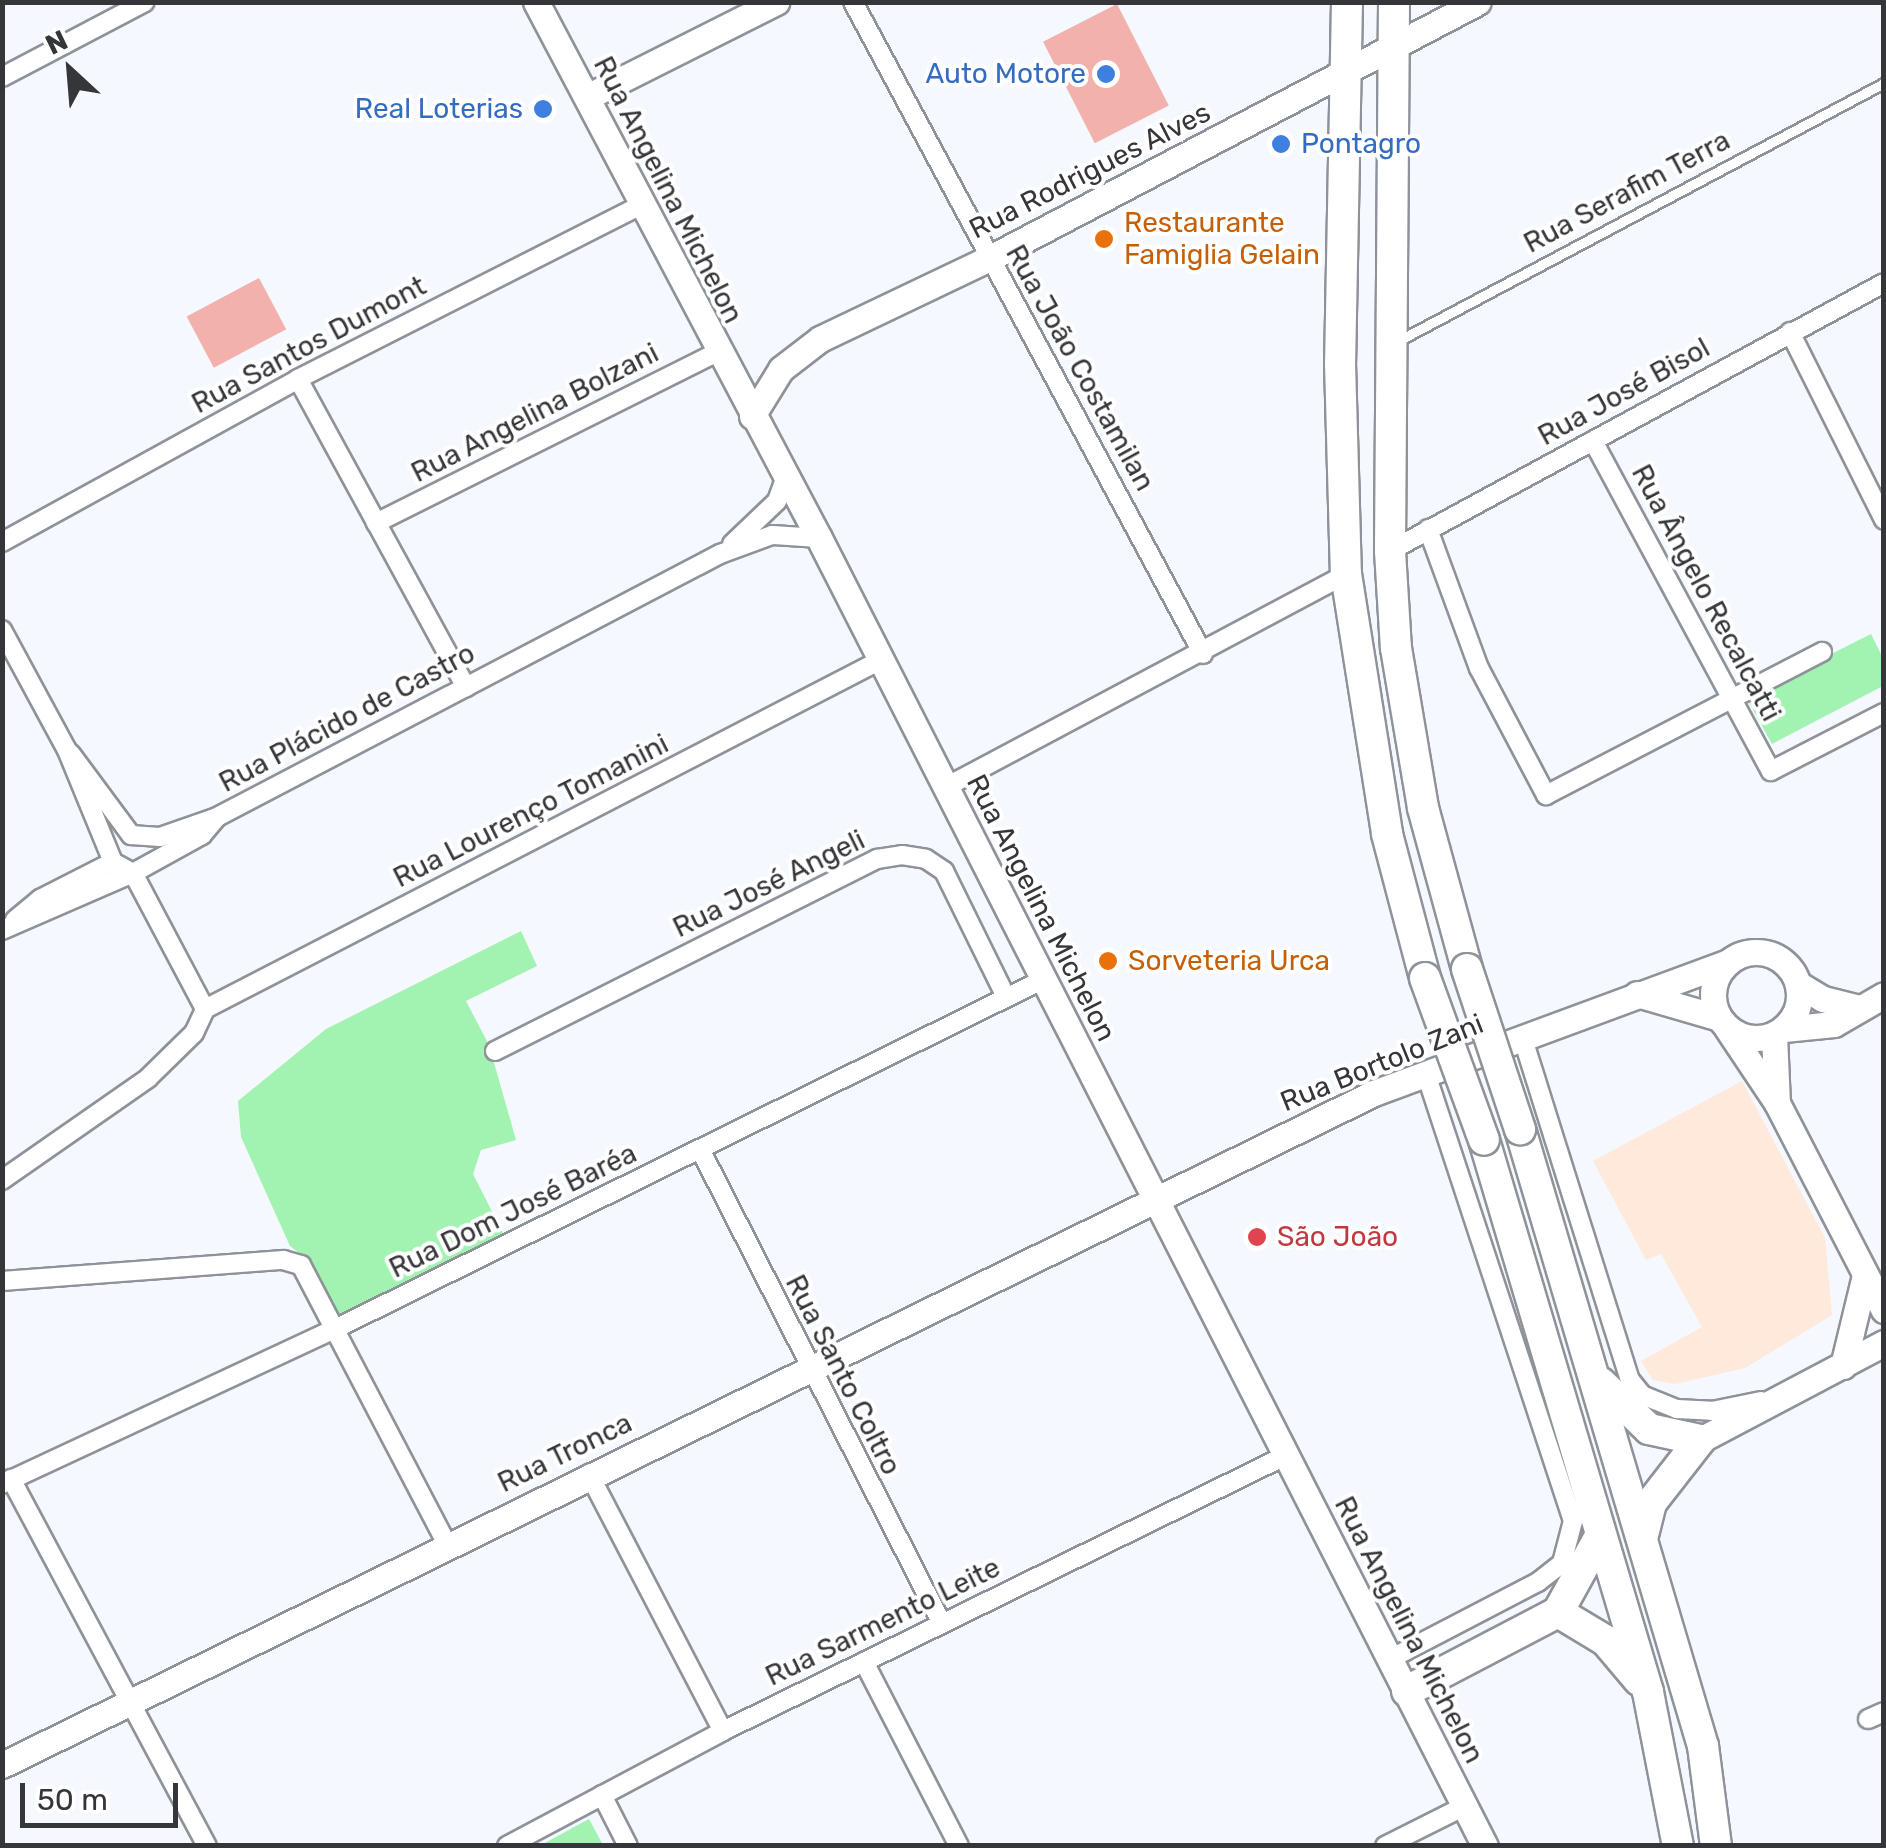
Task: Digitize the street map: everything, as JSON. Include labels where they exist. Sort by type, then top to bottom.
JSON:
[{"type":"highway","points":[[1347,2],[1340,363],[1346,574],[1387,834],[1425,978],[1484,1140],[1648,1692],[1678,1846]]},
{"type":"highway","points":[[1394,2],[1390,551],[1406,719],[1467,969],[1520,1129],[1703,1746],[1716,1846]]},
{"type":"highway","points":[[1594,1375],[1649,1429],[1700,1440],[1651,1504],[1643,1534]]},
{"type":"highway","points":[[1407,1691],[1558,1612],[1600,1538]]},
{"type":"highway","points":[[1558,1612],[1606,1641],[1648,1692]]},
{"type":"main road","name":"Rua Angelina Michelon","points":[[536,2],[646,203],[718,352],[881,660],[1485,1846]]},
{"type":"main road","points":[[587,97],[776,2]]},
{"type":"main road","name":"Rua Rodrigues Alves","points":[[752,416],[781,369],[820,339],[988,259],[1478,2]]},
{"type":"main road","points":[[1859,1008],[1823,999],[1798,984],[1786,963],[1763,952],[1728,962],[1712,995],[1723,1023],[1778,1103],[1884,1310]]},
{"type":"main road","name":"Rua Bortolo Zani","points":[[1155,1197],[1426,1073],[1728,962]]},
{"type":"main road","points":[[1778,1103],[1779,1032],[1798,1008],[1798,984]]},
{"type":"main road","points":[[1637,994],[1723,1023],[1750,1038],[1834,1024],[1884,995]]},
{"type":"main road","name":"Rua Tronca","points":[[2,1765],[1155,1197]]},
{"type":"main road","points":[[1842,1366],[1865,1275]]},
{"type":"main road","points":[[1700,1440],[1884,1344]]},
{"type":"street","points":[[2,77],[145,2]]},
{"type":"street","name":"Rua João Costamilan","points":[[854,2],[1202,654]]},
{"type":"street","name":"Rua Santos Dumont","points":[[2,542],[298,379],[646,203]]},
{"type":"street","name":"Rua José Bisol","points":[[1390,551],[1884,283]]},
{"type":"street","points":[[1790,332],[1884,520]]},
{"type":"street","name":"Rua Angelina Bolzani","points":[[376,524],[718,352]]},
{"type":"street","points":[[298,379],[466,688]]},
{"type":"street","name":"Rua Ângelo Recalcatti","points":[[1593,441],[1771,771],[1884,713]]},
{"type":"street","name":"Rua Plácido de Castro","points":[[720,554],[759,522],[784,479]]},
{"type":"street","points":[[1428,528],[1479,668],[1546,795],[1822,652]]},
{"type":"street","name":"Rua Plácido de Castro","points":[[2,930],[133,873],[202,835],[217,817],[720,554],[772,535],[818,538]]},
{"type":"street","points":[[944,788],[1346,574]]},
{"type":"street","points":[[2,630],[67,750],[113,862],[133,873],[204,1009],[194,1033],[148,1078],[2,1180]]},
{"type":"street","name":"Rua Lourenço Tomanini","points":[[204,1009],[881,660]]},
{"type":"street","points":[[67,750],[132,835],[160,838],[217,817]]},
{"type":"street","name":"Rua José Angeli","points":[[495,1050],[877,859],[902,854],[926,858],[944,871],[1006,998]]},
{"type":"street","name":"Rua Plácido de Castro","points":[[2,930],[40,898],[113,862]]},
{"type":"street","name":"Rua Dom José Baréa","points":[[7,1482],[339,1327],[1044,978]]},
{"type":"street","points":[[1523,1039],[1630,1380],[1642,1395],[1677,1409],[1712,1411],[1791,1394]]},
{"type":"street","points":[[1390,1659],[1538,1582],[1562,1563],[1573,1521],[1426,1073]]},
{"type":"street","name":"Rua Santo Coltro","points":[[700,1148],[806,1368],[942,1624]]},
{"type":"street","points":[[2,1281],[283,1260],[312,1274],[447,1544]]},
{"type":"street","name":"Rua Sarmento Leite","points":[[507,1846],[723,1730],[1286,1455]]},
{"type":"street","points":[[589,1474],[723,1730]]},
{"type":"street","points":[[7,1482],[207,1846]]},
{"type":"street","points":[[864,1662],[959,1846]]},
{"type":"street","points":[[602,1795],[628,1846]]},
{"type":"street","points":[[1385,1846],[1465,1806]]},
{"type":"lane","name":"Rua Serafim Terra","points":[[1392,344],[1884,83]]},
{"type":"shaded area","points":[[1742,1081],[1825,1238],[1832,1315],[1745,1368],[1675,1384],[1653,1380],[1641,1361],[1702,1327],[1661,1254],[1646,1260],[1593,1161]]},
{"type":"green space","points":[[1871,634],[1883,658],[1883,686],[1772,744],[1746,697]]},
{"type":"green space","points":[[521,931],[537,966],[466,1001],[489,1045],[516,1140],[481,1150],[473,1174],[507,1241],[340,1322],[308,1260],[290,1246],[241,1137],[238,1101],[326,1029]]},
{"type":"green space","points":[[589,1819],[603,1845],[541,1845]]},
{"type":"building","name":"Auto Motore","points":[[1117,4],[1169,106],[1095,143],[1043,42]]},
{"type":"building","points":[[259,278],[286,329],[214,368],[187,316]]},
{"type":"place","name":"Auto Motore","points":[[1106,74]]},
{"type":"place","name":"Real Loterias","points":[[543,109]]},
{"type":"place","name":"Pontagro","points":[[1281,144]]},
{"type":"place","name":"Restaurante Famiglia Gelain","points":[[1104,239]]},
{"type":"place","name":"Sorveteria Urca","points":[[1108,961]]},
{"type":"place","name":"São João","points":[[1257,1237]]}]
